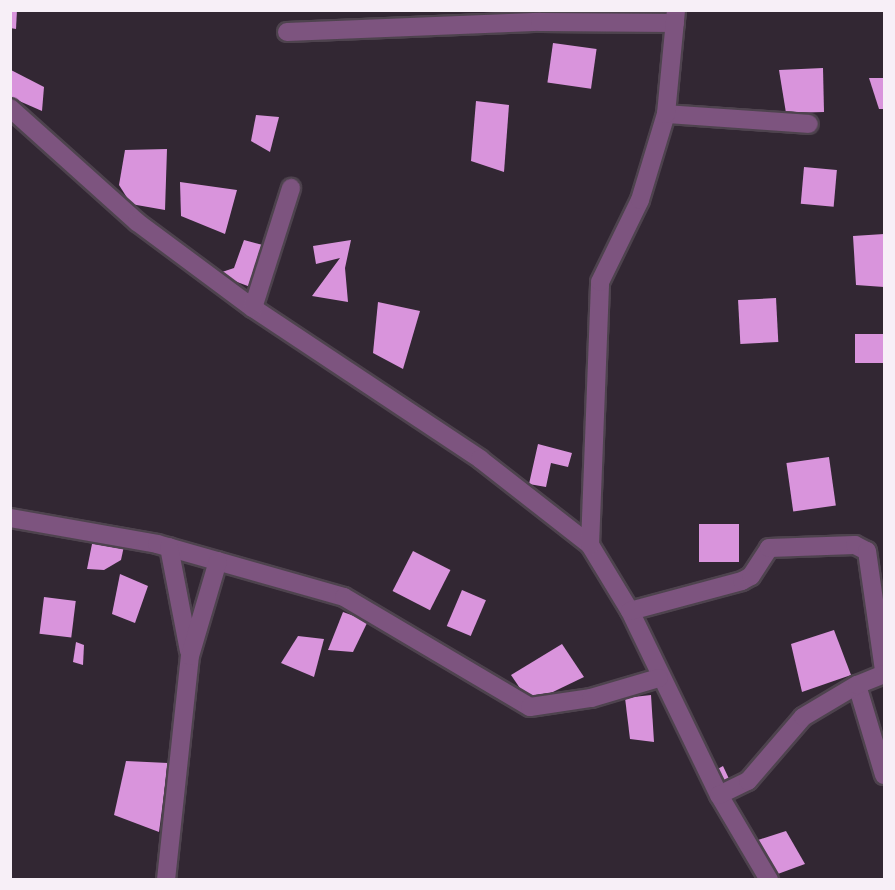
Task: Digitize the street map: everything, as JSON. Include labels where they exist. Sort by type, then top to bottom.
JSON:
[{"type":"street","points":[[287,32],[540,16],[676,16],[666,114],[640,200],[600,282],[590,545]]},
{"type":"street","points":[[10,108],[137,222],[254,308],[480,459],[590,545],[630,611],[659,678],[719,795],[769,879]]},
{"type":"street","points":[[666,114],[810,124]]},
{"type":"street","points":[[254,308],[291,188]]},
{"type":"street","points":[[10,518],[169,547],[344,597],[530,706],[591,698],[659,678]]},
{"type":"street","points":[[630,611],[742,581],[751,576],[769,548],[855,546],[867,551],[885,673],[856,684],[803,717],[748,781],[719,795]]},
{"type":"street","points":[[169,547],[190,656]]},
{"type":"street","points":[[166,879],[190,656],[218,561]]},
{"type":"street","points":[[856,684],[885,775]]},
{"type":"building","points":[[10,10],[17,10],[16,29],[10,28]]},
{"type":"building","points":[[553,43],[597,49],[591,89],[547,83]]},
{"type":"building","points":[[823,68],[824,112],[786,113],[779,70]]},
{"type":"building","points":[[11,70],[44,87],[42,111],[10,97]]},
{"type":"building","points":[[869,78],[884,78],[884,109],[879,109]]},
{"type":"building","points":[[476,101],[509,105],[504,172],[471,161]]},
{"type":"building","points":[[256,115],[279,117],[270,152],[251,141]]},
{"type":"building","points":[[167,149],[165,210],[131,204],[119,185],[125,150]]},
{"type":"building","points":[[804,167],[837,170],[834,207],[801,204]]},
{"type":"building","points":[[180,182],[237,190],[225,234],[181,216]]},
{"type":"building","points":[[884,234],[884,287],[856,285],[853,236]]},
{"type":"building","points":[[244,240],[263,245],[253,288],[216,274],[234,268]]},
{"type":"building","points":[[351,240],[345,268],[348,302],[312,296],[340,258],[316,264],[313,246]]},
{"type":"building","points":[[776,298],[778,342],[740,344],[738,300]]},
{"type":"building","points":[[378,302],[420,311],[403,369],[373,353]]},
{"type":"building","points":[[855,334],[884,334],[884,363],[855,363]]},
{"type":"building","points":[[538,444],[572,453],[568,467],[551,463],[546,487],[529,484]]},
{"type":"building","points":[[829,457],[836,506],[793,512],[786,463]]},
{"type":"building","points":[[699,524],[739,524],[739,562],[699,562]]},
{"type":"building","points":[[93,539],[124,546],[121,560],[104,570],[87,569]]},
{"type":"building","points":[[413,551],[450,570],[430,610],[393,591]]},
{"type":"building","points":[[120,574],[148,586],[135,623],[112,614]]},
{"type":"building","points":[[462,590],[486,600],[471,636],[447,626]]},
{"type":"building","points":[[44,597],[76,601],[71,638],[39,634]]},
{"type":"building","points":[[343,612],[368,621],[353,652],[328,650]]},
{"type":"building","points":[[834,630],[851,675],[802,692],[791,644]]},
{"type":"building","points":[[298,636],[324,639],[314,677],[281,663]]},
{"type":"building","points":[[76,642],[84,645],[83,665],[73,662]]},
{"type":"building","points":[[562,644],[584,677],[530,703],[511,675]]},
{"type":"building","points":[[651,695],[654,742],[630,739],[625,698]]},
{"type":"building","points":[[126,761],[168,763],[159,832],[114,815]]},
{"type":"building","points":[[723,766],[730,781],[723,785],[714,771]]},
{"type":"building","points":[[786,831],[805,864],[775,875],[758,840]]}]
